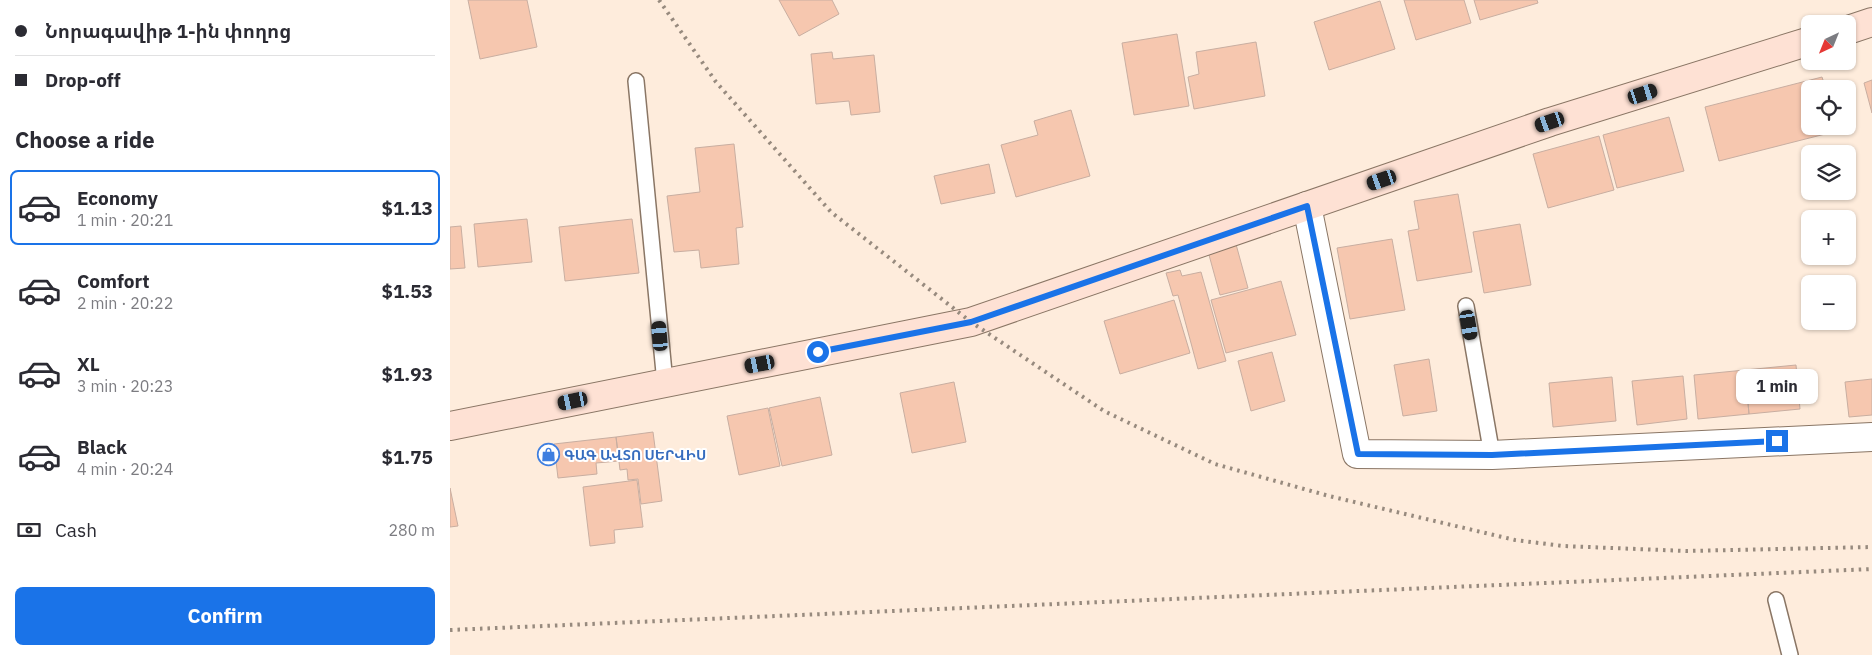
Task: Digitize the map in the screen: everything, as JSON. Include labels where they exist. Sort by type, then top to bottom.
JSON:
[{"type":"main road","points":[[1856,27],[1872,22]]},
{"type":"main road","points":[[450,426],[971,322],[1550,122],[1801,44]]},
{"type":"street","points":[[1307,206],[1358,454],[1492,455],[1872,437]]},
{"type":"lane","points":[[636,81],[665,383]]},
{"type":"lane","points":[[1466,306],[1492,455]]},
{"type":"lane","points":[[1776,600],[1790,655]]},
{"type":"building","points":[[468,0],[527,0],[537,47],[480,59]]},
{"type":"building","points":[[779,0],[832,0],[839,14],[799,36]]},
{"type":"building","points":[[1404,0],[1464,0],[1471,23],[1416,40]]},
{"type":"building","points":[[1474,0],[1537,0],[1538,3],[1480,20]]},
{"type":"building","points":[[1380,1],[1395,49],[1329,70],[1314,22]]},
{"type":"building","points":[[1177,34],[1189,106],[1134,115],[1122,43]]},
{"type":"building","points":[[1256,42],[1265,96],[1194,109],[1188,77],[1199,74],[1196,52]]},
{"type":"building","points":[[832,52],[833,59],[874,55],[880,112],[851,115],[849,101],[816,104],[811,54]]},
{"type":"building","points":[[1822,77],[1823,80],[1810,80]]},
{"type":"building","points":[[1872,80],[1872,113],[1864,83]]},
{"type":"building","points":[[1801,82],[1801,135],[1821,135],[1719,161],[1705,107]]},
{"type":"building","points":[[1071,110],[1090,176],[1016,197],[1001,145],[1038,135],[1034,121]]},
{"type":"building","points":[[1669,117],[1684,171],[1617,188],[1603,135]]},
{"type":"building","points":[[1599,136],[1614,190],[1548,208],[1533,154]]},
{"type":"building","points":[[734,144],[743,227],[736,228],[739,264],[701,268],[699,250],[674,252],[667,196],[700,192],[695,148]]},
{"type":"building","points":[[989,164],[995,193],[941,204],[934,176]]},
{"type":"building","points":[[1458,194],[1472,272],[1417,281],[1408,231],[1419,229],[1414,201]]},
{"type":"building","points":[[527,219],[532,262],[478,267],[474,224]]},
{"type":"building","points":[[632,219],[639,273],[565,281],[559,227]]},
{"type":"building","points":[[1520,224],[1531,285],[1484,293],[1473,232]]},
{"type":"building","points":[[461,226],[465,268],[450,269],[450,227]]},
{"type":"building","points":[[1234,237],[1248,288],[1220,295],[1206,244]]},
{"type":"building","points":[[1392,239],[1405,310],[1350,319],[1337,248]]},
{"type":"building","points":[[1180,270],[1182,276],[1201,272],[1226,361],[1198,369],[1178,295],[1173,296],[1166,273]]},
{"type":"building","points":[[1281,281],[1296,335],[1226,353],[1211,300]]},
{"type":"building","points":[[1174,300],[1190,353],[1120,374],[1104,321]]},
{"type":"building","points":[[1272,352],[1285,401],[1251,411],[1238,361]]},
{"type":"building","points":[[1429,359],[1437,411],[1403,416],[1394,365]]},
{"type":"building","points":[[1796,365],[1800,409],[1749,414],[1745,370]]},
{"type":"building","points":[[1745,370],[1749,414],[1698,419],[1694,375]]},
{"type":"building","points":[[1683,376],[1687,419],[1637,425],[1632,381]]},
{"type":"building","points":[[1612,377],[1616,421],[1553,427],[1549,383]]},
{"type":"building","points":[[1872,379],[1872,415],[1849,417],[1845,382]]},
{"type":"building","points":[[954,382],[966,442],[912,453],[900,393]]},
{"type":"building","points":[[820,397],[832,455],[782,466],[769,408]]},
{"type":"building","points":[[768,408],[780,466],[739,475],[727,416]]},
{"type":"building","points":[[653,432],[662,501],[641,504],[638,479],[628,480],[627,469],[620,470],[616,437]]},
{"type":"building","points":[[616,437],[619,461],[596,463],[597,474],[558,478],[554,444]]},
{"type":"building","points":[[637,480],[643,527],[614,530],[615,543],[590,546],[583,487]]},
{"type":"building","points":[[450,488],[458,526],[450,527]]},
{"type":"railway","points":[[659,0],[716,82],[831,212],[971,322],[1104,411],[1215,464],[1329,496],[1515,540],[1563,546],[1686,551],[1872,547]]},
{"type":"railway","points":[[450,630],[1872,569]]},
{"type":"place","name":"ԳԱԳ ԱՎՏՈ ՍԵՐՎԻՍ","points":[[548,455]]},
{"type":"route","points":[[818,352],[971,322],[1307,206],[1358,454],[1492,455],[1777,441]]}]
